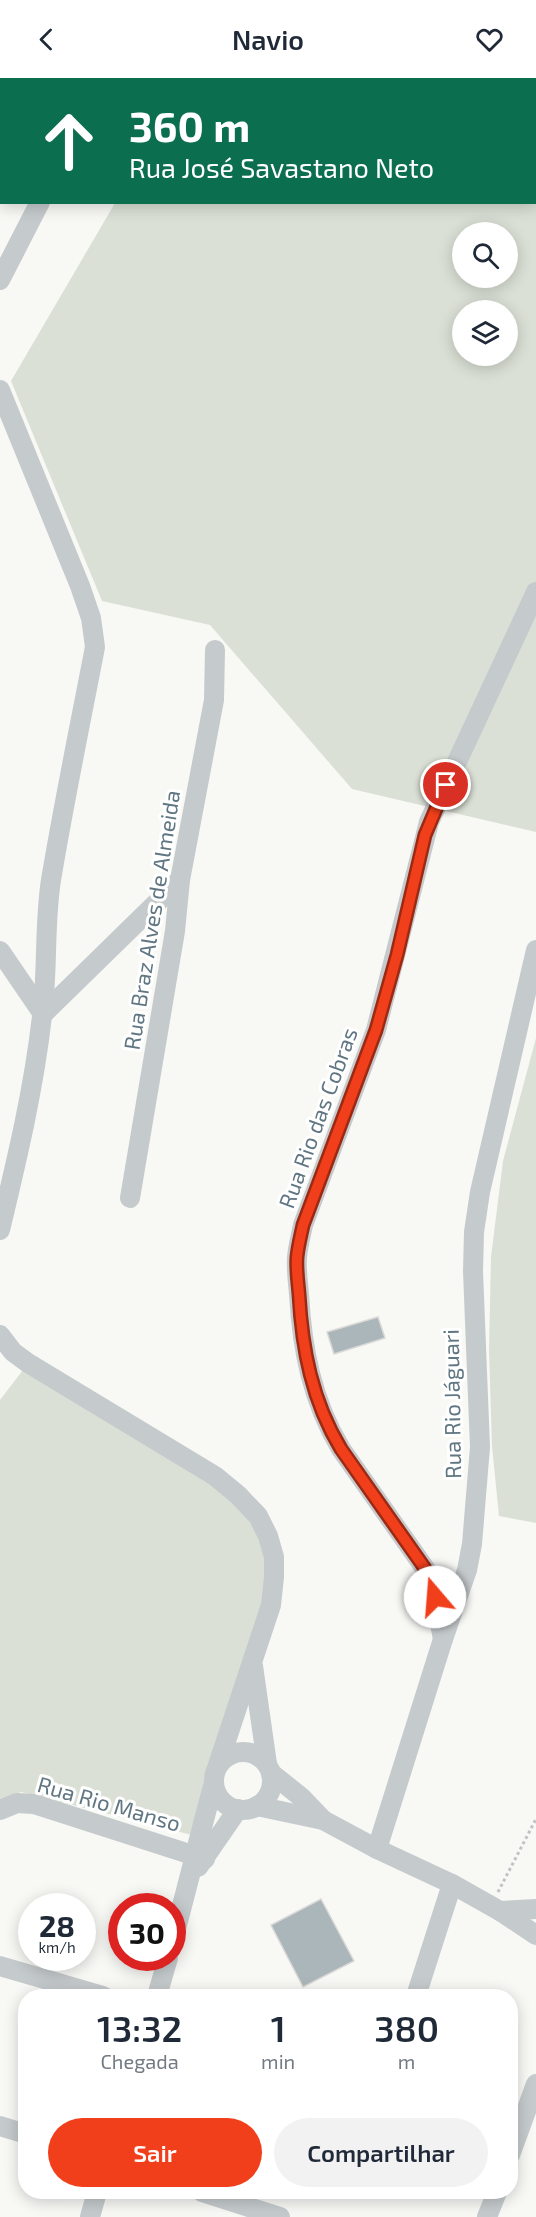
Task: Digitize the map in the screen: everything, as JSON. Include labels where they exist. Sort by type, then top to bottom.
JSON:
[{"type":"street","points":[[0,280],[39,204]]},
{"type":"street","points":[[0,390],[80,586],[91,618],[95,647],[51,879],[46,923],[43,1014],[19,1150],[0,1230]]},
{"type":"street","name":"Rua Rio das Cobras","points":[[443,1639],[431,1577],[330,1430],[317,1400],[306,1364],[300,1323],[297,1258],[303,1225],[376,1030],[397,955],[425,835],[455,763],[536,592]]},
{"type":"street","name":"Rua Braz Alves de Almeida","points":[[130,1198],[175,931],[180,880],[214,700],[214,650]]},
{"type":"street","points":[[43,1014],[180,880]]},
{"type":"street","name":"Rua Rio Jáguari","points":[[377,1849],[467,1570],[476,1514],[480,1447],[473,1271],[474,1232],[480,1192],[536,950]]},
{"type":"street","points":[[0,951],[43,1014]]},
{"type":"street","points":[[0,1335],[13,1352],[28,1363],[215,1476],[258,1516],[268,1536],[274,1557],[270,1605],[216,1774],[199,1857],[186,1894]]},
{"type":"street","points":[[431,1577],[467,1570]]},
{"type":"street","points":[[199,1857],[248,1808],[265,1800],[270,1792],[272,1782],[252,1666]]},
{"type":"street","points":[[323,1820],[248,1808],[222,1800],[216,1774],[225,1758],[242,1752],[252,1753],[323,1820],[377,1849],[452,1884],[495,1908],[536,1935]]},
{"type":"street","name":"Rua Rio Manso","points":[[0,1810],[17,1803],[34,1804],[199,1857]]},
{"type":"street","points":[[418,1989],[452,1884]]},
{"type":"street","points":[[495,1908],[536,1909]]},
{"type":"street","points":[[0,1965],[80,1989]]},
{"type":"street","points":[[160,1989],[165,1971]]},
{"type":"street","points":[[518,2132],[536,2084]]},
{"type":"street","points":[[0,2126],[18,2131]]},
{"type":"street","points":[[90,2217],[96,2199]]},
{"type":"street","points":[[214,2199],[230,2209],[280,2217]]},
{"type":"street","points":[[487,2217],[493,2199]]},
{"type":"path","points":[[495,1908],[536,1819]]},
{"type":"shaded area","points":[[114,204],[536,204],[536,832],[352,789],[210,625],[102,601],[11,381]]},
{"type":"shaded area","points":[[536,1038],[536,1523],[499,1516],[492,1446],[489,1351],[491,1257],[503,1161]]},
{"type":"shaded area","points":[[23,1370],[220,1486],[249,1516],[274,1568],[249,1662],[192,1835],[21,1792],[0,1800],[0,1400]]},
{"type":"building","points":[[378,1317],[385,1338],[334,1354],[327,1332]]},
{"type":"building","points":[[321,1899],[354,1961],[303,1987],[271,1925]]},
{"type":"route","points":[[435,1597],[431,1577],[341,1449],[317,1400],[306,1364],[300,1323],[297,1258],[303,1225],[376,1030],[397,955],[425,835],[446,785]]}]
